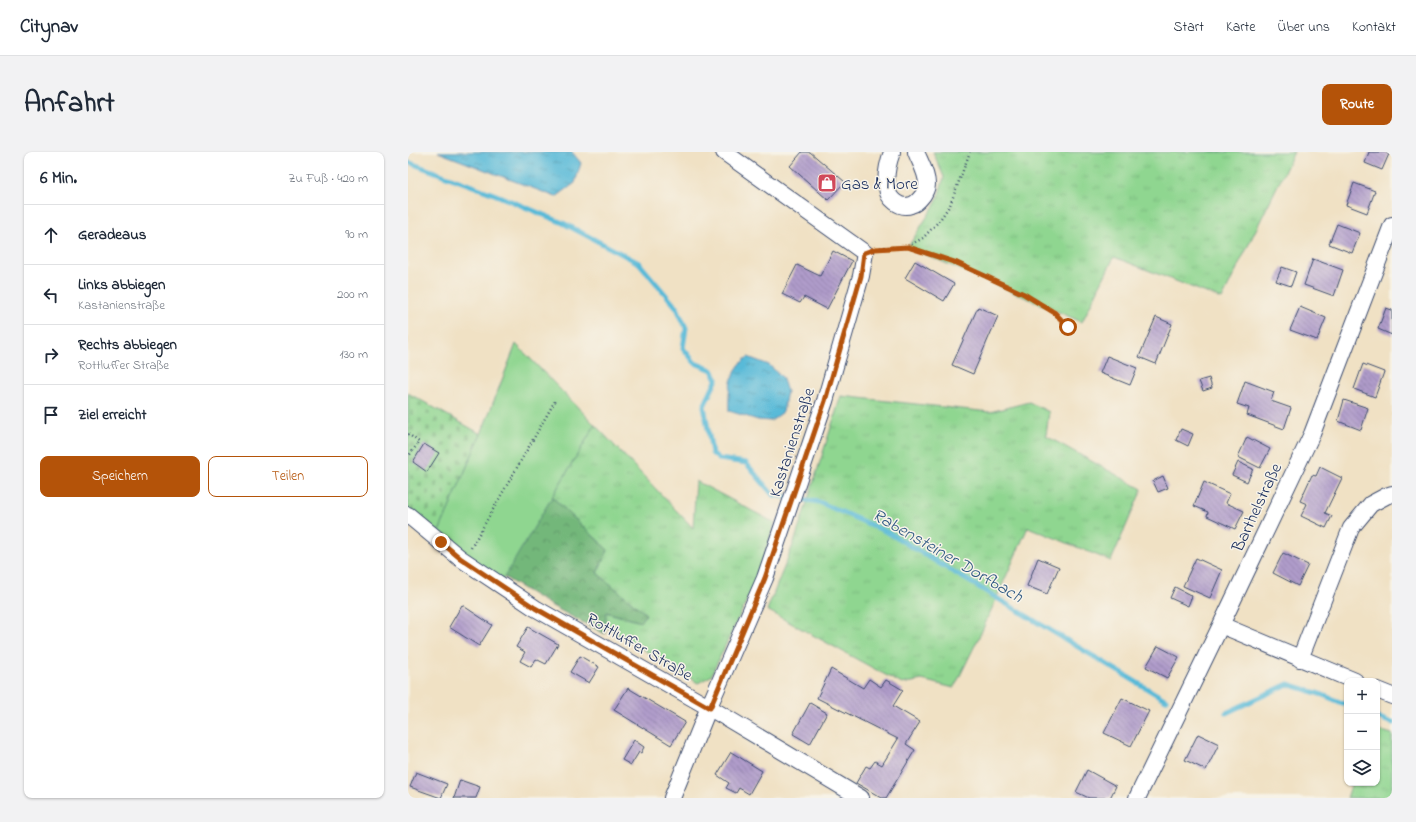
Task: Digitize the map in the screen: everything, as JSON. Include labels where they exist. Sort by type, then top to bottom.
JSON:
[{"type":"street","points":[[724,152],[864,253]]},
{"type":"street","points":[[892,152],[886,179],[887,190],[890,197],[899,205],[911,206],[922,196],[926,190],[927,184],[926,175],[916,152]]},
{"type":"street","name":"Barthelstraße","points":[[1137,798],[1312,434],[1392,225]]},
{"type":"street","name":"Kastanienstraße","points":[[672,798],[765,578],[825,401],[861,276],[864,253]]},
{"type":"street","points":[[1300,658],[1351,528],[1371,504],[1392,494]]},
{"type":"street","name":"Rottluffer Straße","points":[[408,515],[464,560],[535,608],[710,708],[861,798]]},
{"type":"street","points":[[1221,625],[1348,678]]},
{"type":"street","points":[[1380,691],[1392,696]]},
{"type":"path","points":[[908,247],[923,238],[939,221],[950,205],[970,152]]},
{"type":"path","points":[[864,253],[875,249],[908,247],[957,263],[1024,294],[1055,313],[1073,333]]},
{"type":"path","points":[[464,560],[555,401]]},
{"type":"path","points":[[408,434],[419,442],[408,457]]},
{"type":"green space","points":[[933,152],[1294,152],[1222,299],[1114,257],[1082,322],[908,247],[937,201],[944,177]]},
{"type":"green space","points":[[516,344],[595,425],[499,586],[435,541],[481,434]]},
{"type":"green space","points":[[408,393],[481,434],[438,534],[408,511]]},
{"type":"green space","points":[[841,396],[990,412],[1029,402],[1049,412],[1046,436],[1142,489],[1111,561],[1028,527],[981,633],[954,688],[922,680],[902,684],[767,610],[795,540]]},
{"type":"green space","points":[[595,425],[693,528],[696,481],[775,523],[755,583],[711,676],[698,683],[605,626],[605,612],[641,622],[646,614],[597,573],[608,550],[552,497]]},
{"type":"green space","points":[[552,497],[608,550],[597,573],[646,614],[641,622],[606,612],[605,634],[552,606],[504,577]]},
{"type":"green space","points":[[1382,731],[1392,734],[1392,798],[1347,798],[1351,786],[1380,786],[1380,733]]},
{"type":"water","points":[[438,152],[572,152],[581,163],[575,183],[556,197]]},
{"type":"water","points":[[748,357],[769,365],[782,377],[787,391],[783,412],[771,421],[758,420],[729,411],[731,381],[737,368]]},
{"type":"building","points":[[802,152],[810,152],[845,182],[828,200],[790,166]]},
{"type":"building","points":[[1369,152],[1384,152],[1389,154],[1382,170],[1365,163]]},
{"type":"building","points":[[1354,183],[1375,191],[1367,213],[1346,205]]},
{"type":"building","points":[[1337,224],[1360,233],[1352,253],[1329,244]]},
{"type":"building","points":[[833,251],[852,261],[827,309],[804,297],[800,303],[782,294],[797,265],[820,276]]},
{"type":"building","points":[[1313,259],[1343,270],[1334,296],[1304,285]]},
{"type":"building","points":[[915,261],[954,284],[944,301],[905,278]]},
{"type":"building","points":[[1282,267],[1296,272],[1291,286],[1276,281]]},
{"type":"building","points":[[978,307],[998,316],[973,374],[952,365]]},
{"type":"building","points":[[1300,307],[1326,318],[1317,340],[1290,330]]},
{"type":"building","points":[[1386,308],[1392,310],[1392,335],[1378,329]]},
{"type":"building","points":[[1156,317],[1172,324],[1156,364],[1139,357]]},
{"type":"building","points":[[1107,356],[1137,368],[1130,385],[1100,373]]},
{"type":"building","points":[[1363,364],[1384,372],[1375,397],[1354,389]]},
{"type":"building","points":[[1209,378],[1212,388],[1203,391],[1199,381]]},
{"type":"building","points":[[1245,381],[1274,392],[1271,401],[1291,408],[1284,429],[1247,415],[1249,408],[1237,404]]},
{"type":"building","points":[[1344,400],[1368,408],[1361,430],[1338,421]]},
{"type":"building","points":[[1181,429],[1193,434],[1188,446],[1176,440]]},
{"type":"building","points":[[1247,437],[1270,449],[1260,468],[1238,457]]},
{"type":"building","points":[[424,444],[439,453],[427,472],[413,462]]},
{"type":"building","points":[[1238,462],[1253,469],[1247,482],[1232,475]]},
{"type":"building","points":[[1320,467],[1342,478],[1325,513],[1332,516],[1326,528],[1301,516],[1307,504],[1300,501],[1312,475],[1316,476]]},
{"type":"building","points":[[1163,476],[1168,488],[1158,492],[1153,481]]},
{"type":"building","points":[[1204,482],[1230,494],[1226,503],[1244,511],[1235,529],[1207,516],[1208,512],[1194,506]]},
{"type":"building","points":[[1283,553],[1308,565],[1298,586],[1273,573]]},
{"type":"building","points":[[1038,558],[1059,567],[1047,594],[1027,586]]},
{"type":"building","points":[[1196,558],[1222,570],[1210,598],[1183,586]]},
{"type":"building","points":[[1175,587],[1192,596],[1188,606],[1170,598]]},
{"type":"building","points":[[462,605],[492,625],[479,646],[449,627]]},
{"type":"building","points":[[528,627],[558,644],[546,664],[536,659],[531,667],[520,661],[525,652],[516,647]]},
{"type":"building","points":[[1158,646],[1179,657],[1167,678],[1146,667]]},
{"type":"building","points":[[580,656],[599,667],[589,683],[570,672]]},
{"type":"building","points":[[831,669],[863,688],[869,679],[881,687],[886,680],[903,690],[893,706],[920,722],[906,744],[915,750],[886,798],[882,798],[856,783],[866,766],[870,768],[875,761],[882,765],[898,739],[817,698]]},
{"type":"building","points":[[628,688],[685,722],[671,745],[614,710]]},
{"type":"building","points":[[1122,698],[1149,711],[1131,746],[1104,733]]},
{"type":"building","points":[[810,703],[827,713],[810,744],[793,734]]},
{"type":"building","points":[[1198,734],[1219,744],[1206,770],[1185,760]]},
{"type":"building","points":[[634,740],[644,747],[631,765],[622,760]]},
{"type":"building","points":[[731,752],[762,771],[749,794],[739,788],[736,793],[726,788],[729,783],[717,775]]},
{"type":"building","points":[[1087,770],[1116,786],[1110,798],[1089,798],[1076,792]]},
{"type":"building","points":[[416,772],[447,784],[441,798],[410,787]]},
{"type":"building","points":[[460,780],[480,787],[476,798],[454,798]]},
{"type":"waterway","name":"Rabensteiner Dorfbach","points":[[408,162],[494,194],[563,223],[639,263],[677,308],[686,328],[683,348],[695,363],[712,370],[717,379],[704,406],[712,453],[719,459],[746,463],[773,495],[819,502],[889,533],[1166,700]]},
{"type":"waterway","name":"Rabensteiner Dorfbach","points":[[1226,713],[1288,684],[1323,695],[1344,704]]},
{"type":"waterway","name":"Rabensteiner Dorfbach","points":[[1380,718],[1392,723]]},
{"type":"place","name":"Gas & More","points":[[827,183]]},
{"type":"route","points":[[441,542],[460,558],[535,608],[710,708],[711,702],[765,578],[825,401],[861,276],[864,253],[875,249],[908,247],[957,263],[1024,294],[1055,313],[1068,327]]}]
